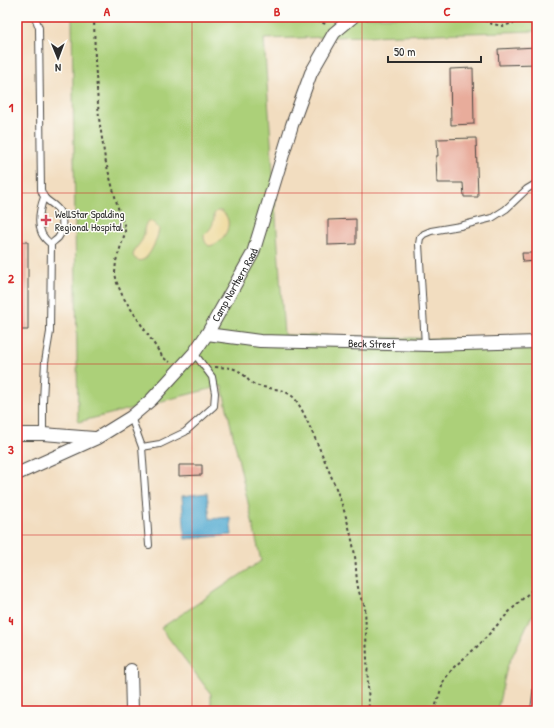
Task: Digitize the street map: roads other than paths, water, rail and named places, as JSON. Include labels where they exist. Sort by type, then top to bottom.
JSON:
[{"type":"street","name":"Camp Northern Road","points":[[17,474],[97,438],[131,417],[151,400],[194,353],[207,334],[253,253],[292,125],[311,73],[334,33],[353,17]]},
{"type":"street","name":"Beck Street","points":[[207,334],[260,342],[425,345],[537,342]]},
{"type":"street","points":[[17,434],[43,434],[97,438]]},
{"type":"street","points":[[131,670],[132,711]]},
{"type":"lane","points":[[35,17],[39,28],[41,190],[44,197],[58,209],[61,217],[62,231],[58,238],[51,244],[50,332],[45,362],[43,434]]},
{"type":"lane","points":[[425,345],[419,244],[420,238],[424,234],[431,231],[492,218],[506,209],[527,189],[537,182]]},
{"type":"lane","points":[[44,197],[40,208],[40,227],[45,239],[51,244]]},
{"type":"lane","points":[[142,447],[160,444],[185,432],[214,406],[215,393],[212,377],[194,353]]},
{"type":"lane","points":[[131,417],[142,447],[149,545]]},
{"type":"lane","points":[[534,711],[537,685]]},
{"type":"water","points":[[207,493],[210,519],[230,517],[232,535],[185,539],[182,496]]},
{"type":"place","name":"WellStar Spalding Regional Hospital","points":[[46,220]]}]
